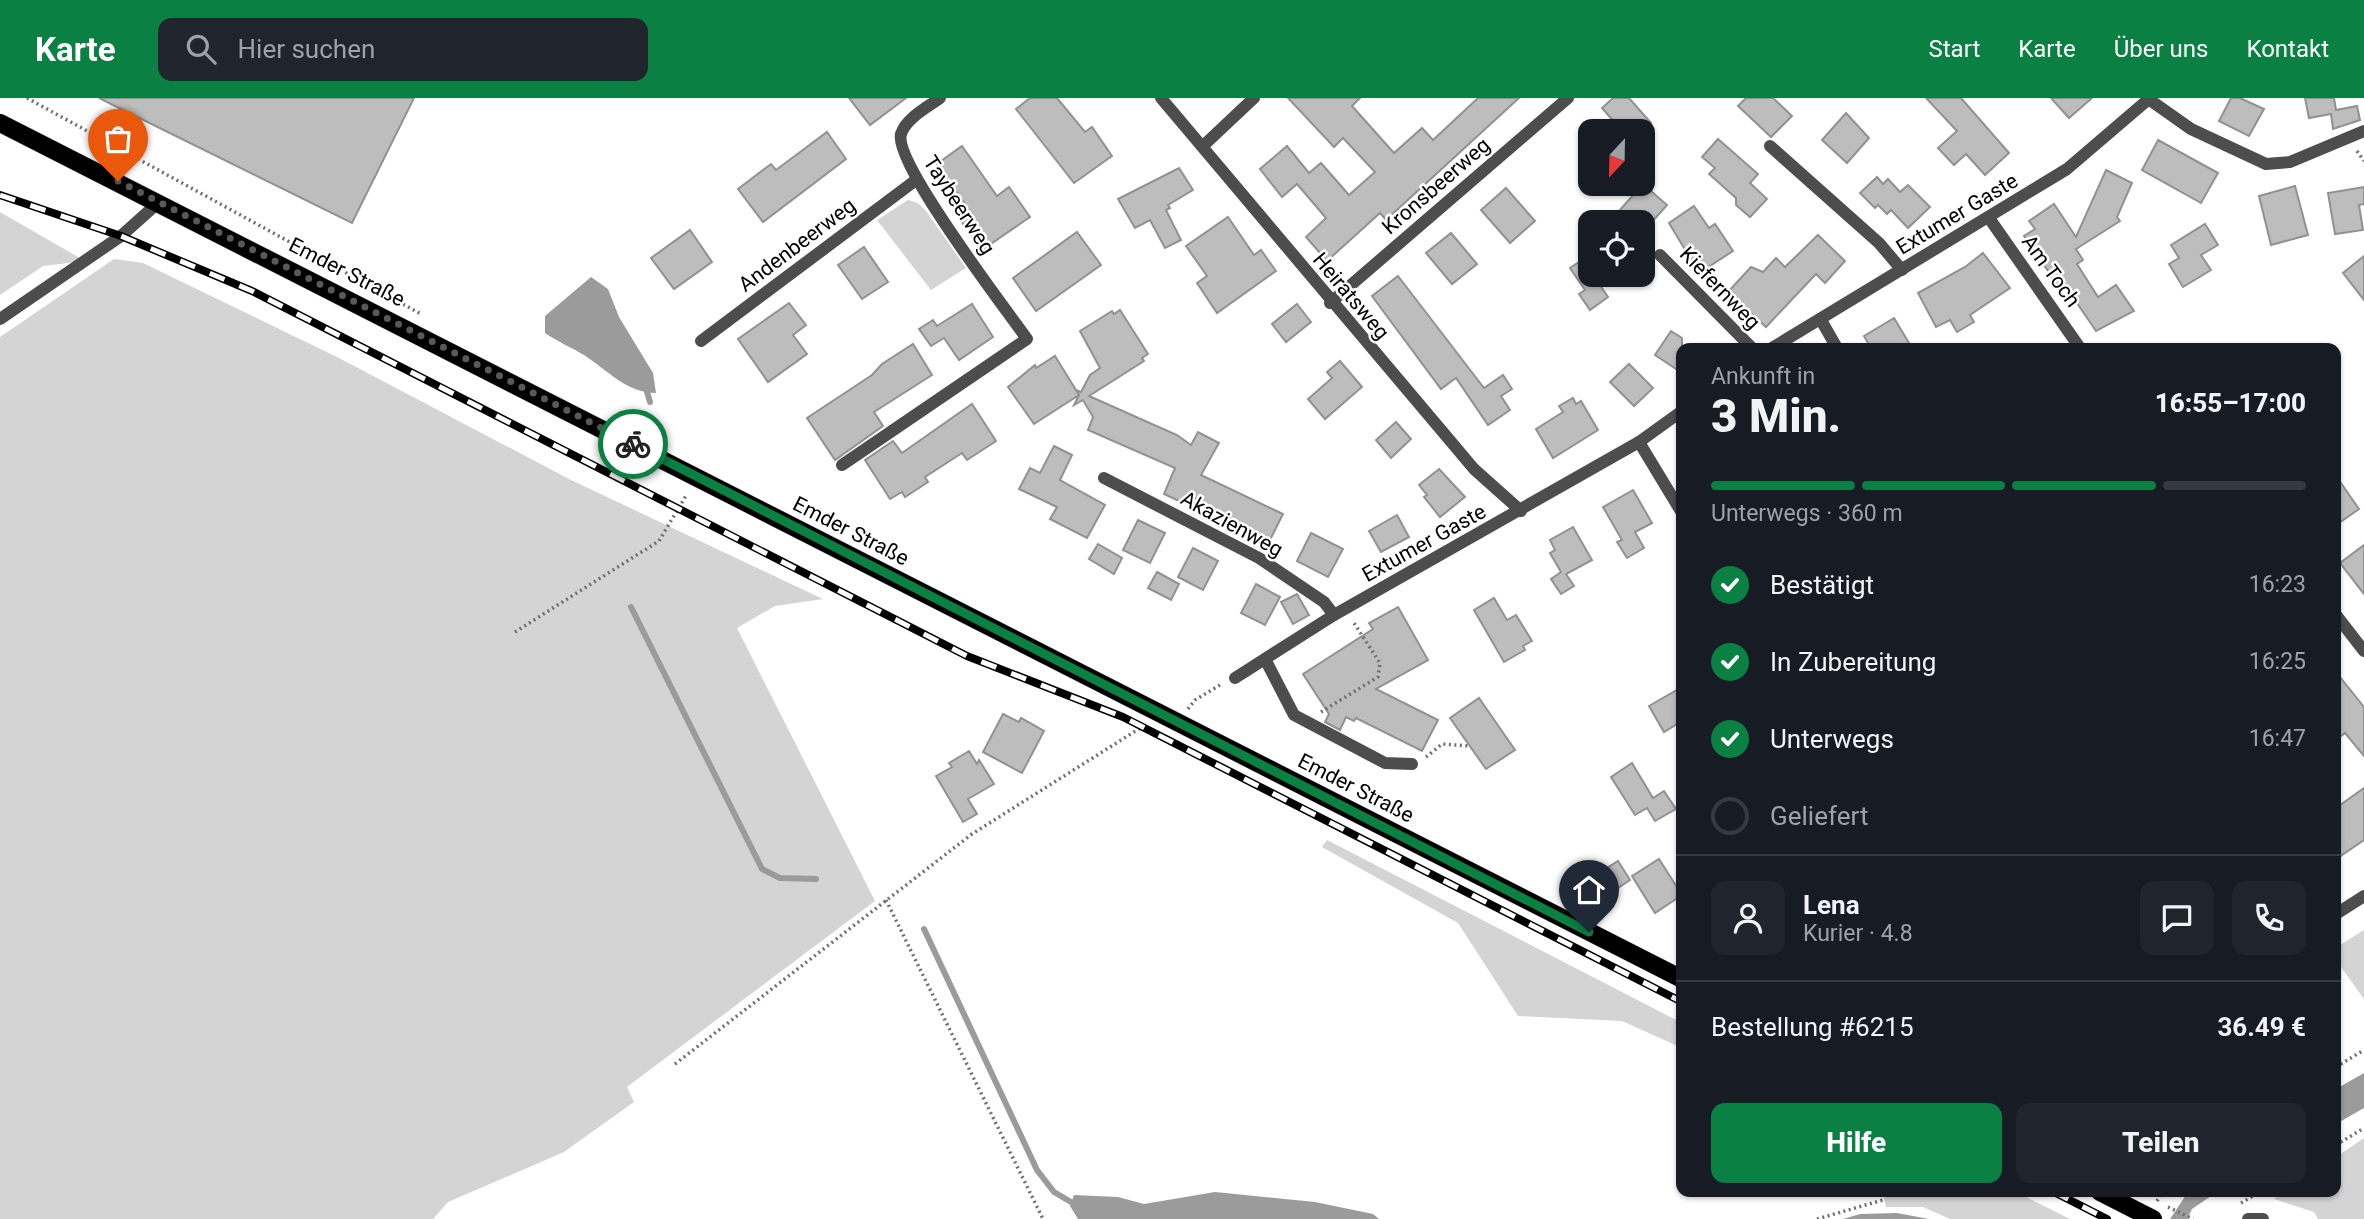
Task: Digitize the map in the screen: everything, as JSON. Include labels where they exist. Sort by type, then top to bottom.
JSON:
[{"type":"main road","name":"Emder Straße","points":[[0,123],[1676,976]]},
{"type":"main road","points":[[2118,1197],[2158,1208]]},
{"type":"street","name":"Taybeerweg","points":[[842,465],[1027,339],[916,180],[900,146],[901,132],[913,117],[940,98]]},
{"type":"street","name":"Heiratsweg","points":[[1161,98],[1330,303],[1474,469],[1521,511]]},
{"type":"street","points":[[1203,146],[1254,98]]},
{"type":"street","name":"Kronsbeerweg","points":[[1330,303],[1568,98]]},
{"type":"street","points":[[2150,99],[2191,129],[2266,164],[2290,162],[2364,131]]},
{"type":"street","name":"Extumer Gaste","points":[[1781,343],[2067,169],[2150,99]]},
{"type":"street","points":[[1770,146],[1879,243],[1902,270]]},
{"type":"street","name":"Andenbeerweg","points":[[701,341],[916,180]]},
{"type":"street","points":[[0,319],[121,236],[159,202]]},
{"type":"street","name":"Am Toch","points":[[1989,218],[2076,343]]},
{"type":"street","name":"Kiefernweg","points":[[1660,255],[1747,343]]},
{"type":"street","points":[[1821,320],[1834,343]]},
{"type":"street","name":"Extumer Gaste","points":[[1235,678],[1339,612],[1639,442],[1676,415]]},
{"type":"street","points":[[1639,442],[1676,503]]},
{"type":"street","name":"Akazienweg","points":[[1104,478],[1259,558],[1339,612]]},
{"type":"street","points":[[2341,622],[2364,652]]},
{"type":"street","points":[[1265,659],[1294,715],[1385,763],[1412,764]]},
{"type":"street","points":[[2341,911],[2364,896]]},
{"type":"street","points":[[2248,1219],[2263,1219]]},
{"type":"path","points":[[515,632],[659,541],[697,477]]},
{"type":"path","points":[[1311,723],[1314,716],[1377,677],[1380,663],[1339,612]]},
{"type":"path","points":[[1187,711],[1195,700],[1235,678]]},
{"type":"path","points":[[675,1063],[972,834],[1144,728],[1153,710]]},
{"type":"path","points":[[1412,764],[1442,744],[1470,746]]},
{"type":"path","points":[[886,900],[1043,1219]]},
{"type":"path","points":[[2341,1063],[2364,1050]]},
{"type":"path","points":[[2341,1142],[2364,1128]]},
{"type":"path","points":[[2239,1205],[2252,1197]]},
{"type":"path","points":[[1817,1219],[1883,1200]]},
{"type":"path","points":[[2158,1208],[2191,1218]]},
{"type":"shaded area","points":[[908,200],[918,203],[926,211],[966,268],[931,290],[877,220]]},
{"type":"shaded area","points":[[0,212],[85,261],[43,266],[0,295]]},
{"type":"shaded area","points":[[114,259],[143,263],[339,358],[571,480],[823,599],[775,606],[737,628],[875,901],[627,1087],[634,1102],[564,1152],[448,1202],[433,1219],[0,1219],[0,337]]},
{"type":"shaded area","points":[[591,277],[608,289],[619,317],[653,373],[656,393],[627,385],[584,355],[545,333],[545,316]]},
{"type":"shaded area","points":[[1327,840],[1676,1020],[1676,1045],[1622,1021],[1518,1016],[1458,923],[1322,847]]},
{"type":"shaded area","points":[[2364,930],[2364,999],[2341,967],[2341,944]]},
{"type":"shaded area","points":[[2364,1073],[2364,1108],[2341,1121],[2341,1086]]},
{"type":"shaded area","points":[[2364,1138],[2364,1219],[2318,1219],[2314,1212],[2274,1199],[2341,1197],[2341,1154]]},
{"type":"shaded area","points":[[1215,1192],[1315,1202],[1373,1214],[1379,1219],[1078,1219],[1070,1206],[1074,1195],[1118,1197],[1144,1204]]},
{"type":"shaded area","points":[[1884,1197],[2026,1197],[2070,1219],[1950,1219],[1923,1207],[1886,1207]]},
{"type":"shaded area","points":[[2185,1197],[2210,1197],[2192,1209],[2187,1219],[2170,1219]]},
{"type":"shaded area","points":[[1897,1213],[1929,1219],[1843,1219],[1860,1214]]},
{"type":"building","points":[[99,98],[414,98],[352,223]]},
{"type":"building","points":[[849,98],[906,98],[870,125]]},
{"type":"building","points":[[1030,98],[1057,98],[1085,132],[1092,127],[1112,156],[1074,183],[1016,109]]},
{"type":"building","points":[[1288,98],[1360,98],[1352,106],[1394,153],[1422,128],[1433,140],[1478,98],[1519,98],[1386,220],[1380,213],[1327,261],[1306,237],[1326,218],[1297,184],[1282,197],[1260,169],[1287,146],[1309,173],[1321,163],[1349,195],[1375,172],[1343,138],[1334,147]]},
{"type":"building","points":[[1613,98],[1629,98],[1647,119],[1612,119],[1602,108]]},
{"type":"building","points":[[1746,98],[1773,98],[1792,116],[1771,137],[1738,106]]},
{"type":"building","points":[[1926,98],[1961,98],[2009,153],[1985,175],[1966,154],[1954,165],[1938,148],[1957,131]]},
{"type":"building","points":[[2051,98],[2092,98],[2069,118]]},
{"type":"building","points":[[2231,98],[2240,98],[2264,109],[2249,136],[2219,121]]},
{"type":"building","points":[[2305,98],[2334,98],[2336,110],[2357,106],[2360,120],[2333,129],[2331,114],[2309,118]]},
{"type":"building","points":[[1846,113],[1869,138],[1847,163],[1822,140]]},
{"type":"building","points":[[827,132],[846,159],[763,222],[738,189],[771,164],[776,170]]},
{"type":"building","points":[[1718,139],[1758,174],[1750,183],[1767,199],[1750,217],[1736,205],[1736,198],[1709,174],[1715,168],[1702,157]]},
{"type":"building","points":[[2158,140],[2218,173],[2201,203],[2142,170]]},
{"type":"building","points":[[962,146],[997,196],[1009,187],[1030,217],[982,250],[961,221],[972,214],[937,164]]},
{"type":"building","points":[[1179,168],[1193,190],[1168,205],[1170,208],[1166,210],[1181,240],[1165,248],[1150,220],[1135,228],[1118,199]]},
{"type":"building","points":[[2106,170],[2132,183],[2117,217],[2120,221],[2076,249],[2083,260],[2077,264],[2098,297],[2116,285],[2134,311],[2096,331],[2064,284],[2059,287],[2024,236],[2035,229],[2029,221],[2054,204],[2076,237]]},
{"type":"building","points":[[1877,177],[1883,184],[1888,179],[1900,192],[1908,185],[1930,207],[1908,228],[1891,210],[1887,214],[1878,205],[1875,208],[1860,193]]},
{"type":"building","points":[[2295,186],[2308,235],[2271,245],[2259,196]]},
{"type":"building","points":[[2364,187],[2364,204],[2359,205],[2363,230],[2335,234],[2328,193]]},
{"type":"building","points":[[1506,188],[1535,221],[1510,243],[1481,210]]},
{"type":"building","points":[[1656,195],[1667,205],[1655,219],[1655,210],[1620,210],[1632,196]]},
{"type":"building","points":[[1694,206],[1709,228],[1715,224],[1733,251],[1699,273],[1669,223]]},
{"type":"building","points":[[1228,217],[1254,255],[1261,250],[1276,271],[1217,313],[1197,283],[1207,276],[1186,246]]},
{"type":"building","points":[[2205,224],[2218,245],[2201,255],[2211,270],[2183,287],[2169,264],[2179,258],[2171,245]]},
{"type":"building","points":[[690,230],[712,262],[674,289],[651,258]]},
{"type":"building","points":[[1077,232],[1101,265],[1036,311],[1013,278]]},
{"type":"building","points":[[1451,233],[1477,264],[1452,284],[1426,253]]},
{"type":"building","points":[[1818,235],[1845,261],[1825,283],[1816,274],[1766,327],[1728,292],[1751,267],[1763,272],[1776,258],[1785,267]]},
{"type":"building","points":[[864,247],[888,282],[862,299],[838,265]]},
{"type":"building","points":[[1983,253],[2010,288],[1970,315],[1974,322],[1957,332],[1950,320],[1936,327],[1918,293],[1965,267]]},
{"type":"building","points":[[2364,256],[2364,300],[2343,273]]},
{"type":"building","points":[[1578,263],[1578,280],[1570,268]]},
{"type":"building","points":[[1398,276],[1484,388],[1503,375],[1512,389],[1501,396],[1510,410],[1488,425],[1456,378],[1441,389],[1372,296]]},
{"type":"building","points":[[1583,287],[1601,287],[1608,297],[1590,310],[1579,294],[1585,290]]},
{"type":"building","points":[[789,303],[806,325],[793,335],[807,354],[768,382],[738,339]]},
{"type":"building","points":[[972,304],[993,337],[959,360],[944,338],[931,346],[919,329],[933,320],[937,326]]},
{"type":"building","points":[[1297,304],[1311,322],[1286,342],[1272,324]]},
{"type":"building","points":[[1120,310],[1148,354],[1142,358],[1144,361],[1089,396],[1177,435],[1191,445],[1198,432],[1219,443],[1201,475],[1283,514],[1269,542],[1187,494],[1183,503],[1164,494],[1175,468],[1088,430],[1093,417],[1083,400],[1074,405],[1079,395],[1076,390],[1081,392],[1090,375],[1100,368],[1080,331],[1112,311],[1114,314]]},
{"type":"building","points":[[1894,318],[1909,343],[1868,343],[1864,336]]},
{"type":"building","points":[[1671,331],[1682,338],[1682,343],[1676,343],[1676,369],[1655,355]]},
{"type":"building","points":[[913,344],[932,375],[874,412],[883,426],[835,460],[807,418]]},
{"type":"building","points":[[1055,356],[1079,395],[1034,424],[1008,387],[1035,365],[1036,368]]},
{"type":"building","points":[[1340,361],[1362,387],[1325,419],[1308,399],[1332,378],[1327,372]]},
{"type":"building","points":[[1629,364],[1653,388],[1634,406],[1610,382]]},
{"type":"building","points":[[1573,398],[1576,404],[1581,401],[1598,430],[1553,458],[1536,429],[1563,412],[1559,406]]},
{"type":"building","points":[[972,404],[996,441],[967,460],[962,453],[925,477],[928,482],[905,497],[902,492],[890,499],[865,460],[893,441],[902,453]]},
{"type":"building","points":[[1396,422],[1411,439],[1391,458],[1376,440]]},
{"type":"building","points":[[1054,446],[1072,455],[1060,480],[1105,505],[1087,538],[1050,519],[1057,507],[1019,489],[1030,468],[1040,473]]},
{"type":"building","points":[[1439,469],[1465,497],[1440,517],[1424,497],[1427,495],[1419,485]]},
{"type":"building","points":[[2341,483],[2359,509],[2341,522]]},
{"type":"building","points":[[1633,490],[1652,523],[1635,532],[1644,548],[1627,558],[1617,542],[1622,540],[1603,507]]},
{"type":"building","points":[[1397,515],[1409,537],[1381,552],[1369,531]]},
{"type":"building","points":[[1138,520],[1165,533],[1150,563],[1123,550]]},
{"type":"building","points":[[1573,527],[1592,560],[1566,574],[1574,586],[1561,594],[1551,579],[1561,572],[1550,553],[1555,550],[1550,540]]},
{"type":"building","points":[[1311,533],[1343,549],[1328,577],[1297,561]]},
{"type":"building","points":[[1098,544],[1122,558],[1114,574],[1089,559]]},
{"type":"building","points":[[2364,545],[2364,594],[2341,564]]},
{"type":"building","points":[[1193,548],[1218,561],[1203,590],[1178,577]]},
{"type":"building","points":[[1157,572],[1179,584],[1171,600],[1148,588]]},
{"type":"building","points":[[1256,584],[1280,597],[1265,625],[1241,613]]},
{"type":"building","points":[[1297,594],[1309,615],[1293,624],[1281,602]]},
{"type":"building","points":[[1494,598],[1507,620],[1516,615],[1532,641],[1523,646],[1525,650],[1504,662],[1474,610]]},
{"type":"building","points":[[1398,607],[1428,660],[1376,689],[1438,720],[1422,751],[1356,718],[1354,721],[1346,717],[1340,730],[1325,722],[1329,714],[1303,674],[1373,629],[1369,623]]},
{"type":"building","points":[[2341,678],[2364,707],[2364,756],[2345,733],[2341,736]]},
{"type":"building","points":[[1676,690],[1676,725],[1664,732],[1649,706]]},
{"type":"building","points":[[1479,698],[1515,750],[1486,769],[1450,718]]},
{"type":"building","points":[[1003,714],[1019,722],[1021,718],[1044,731],[1022,773],[983,752]]},
{"type":"building","points":[[969,751],[977,764],[979,760],[994,784],[968,799],[977,814],[963,822],[936,776],[952,767],[949,763]]},
{"type":"building","points":[[1632,763],[1653,798],[1664,791],[1676,809],[1655,821],[1647,808],[1635,815],[1611,777]]},
{"type":"building","points":[[2364,788],[2364,840],[2341,856],[2341,804]]},
{"type":"building","points":[[1659,859],[1676,886],[1676,899],[1655,913],[1632,876]]},
{"type":"building","points":[[1618,861],[1630,880],[1612,892],[1599,873]]},
{"type":"waterway","points":[[645,385],[650,402]]},
{"type":"waterway","points":[[631,607],[762,869],[780,878],[816,879]]},
{"type":"waterway","points":[[924,929],[1037,1170],[1054,1192],[1071,1202]]},
{"type":"railway","points":[[0,195],[121,236],[252,291],[967,656],[1123,717],[1676,999]]},
{"type":"railway","points":[[2064,1197],[2107,1219]]},
{"type":"way so far","points":[[118,181],[633,444]]},
{"type":"route","points":[[633,444],[1589,932]]}]
